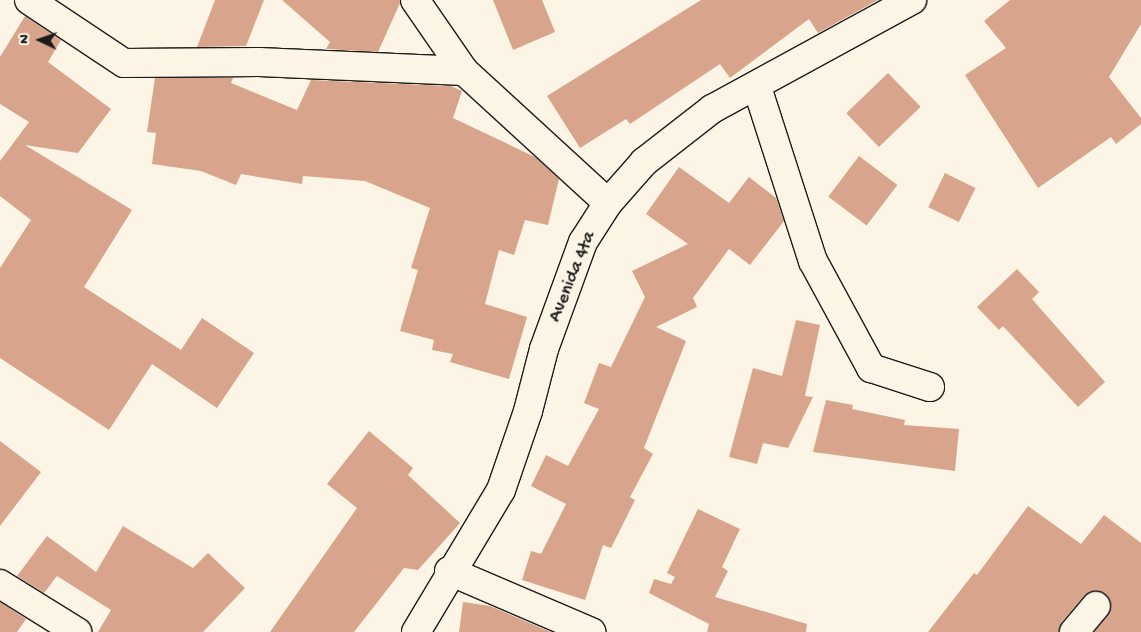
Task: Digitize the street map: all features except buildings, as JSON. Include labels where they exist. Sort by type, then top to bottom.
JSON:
[{"type":"street","points":[[29,0],[124,63],[259,62],[464,71]]},
{"type":"street","points":[[416,0],[464,71],[608,203]]},
{"type":"street","name":"Avenida 4ta","points":[[416,632],[450,571],[501,490],[528,411],[544,350],[583,242],[608,203],[644,162],[712,109],[757,87],[912,0]]},
{"type":"street","points":[[757,87],[813,261],[871,368],[930,387]]},
{"type":"street","points":[[450,571],[591,632]]},
{"type":"street","points":[[0,584],[77,632]]},
{"type":"street","points":[[1074,632],[1096,606]]}]
